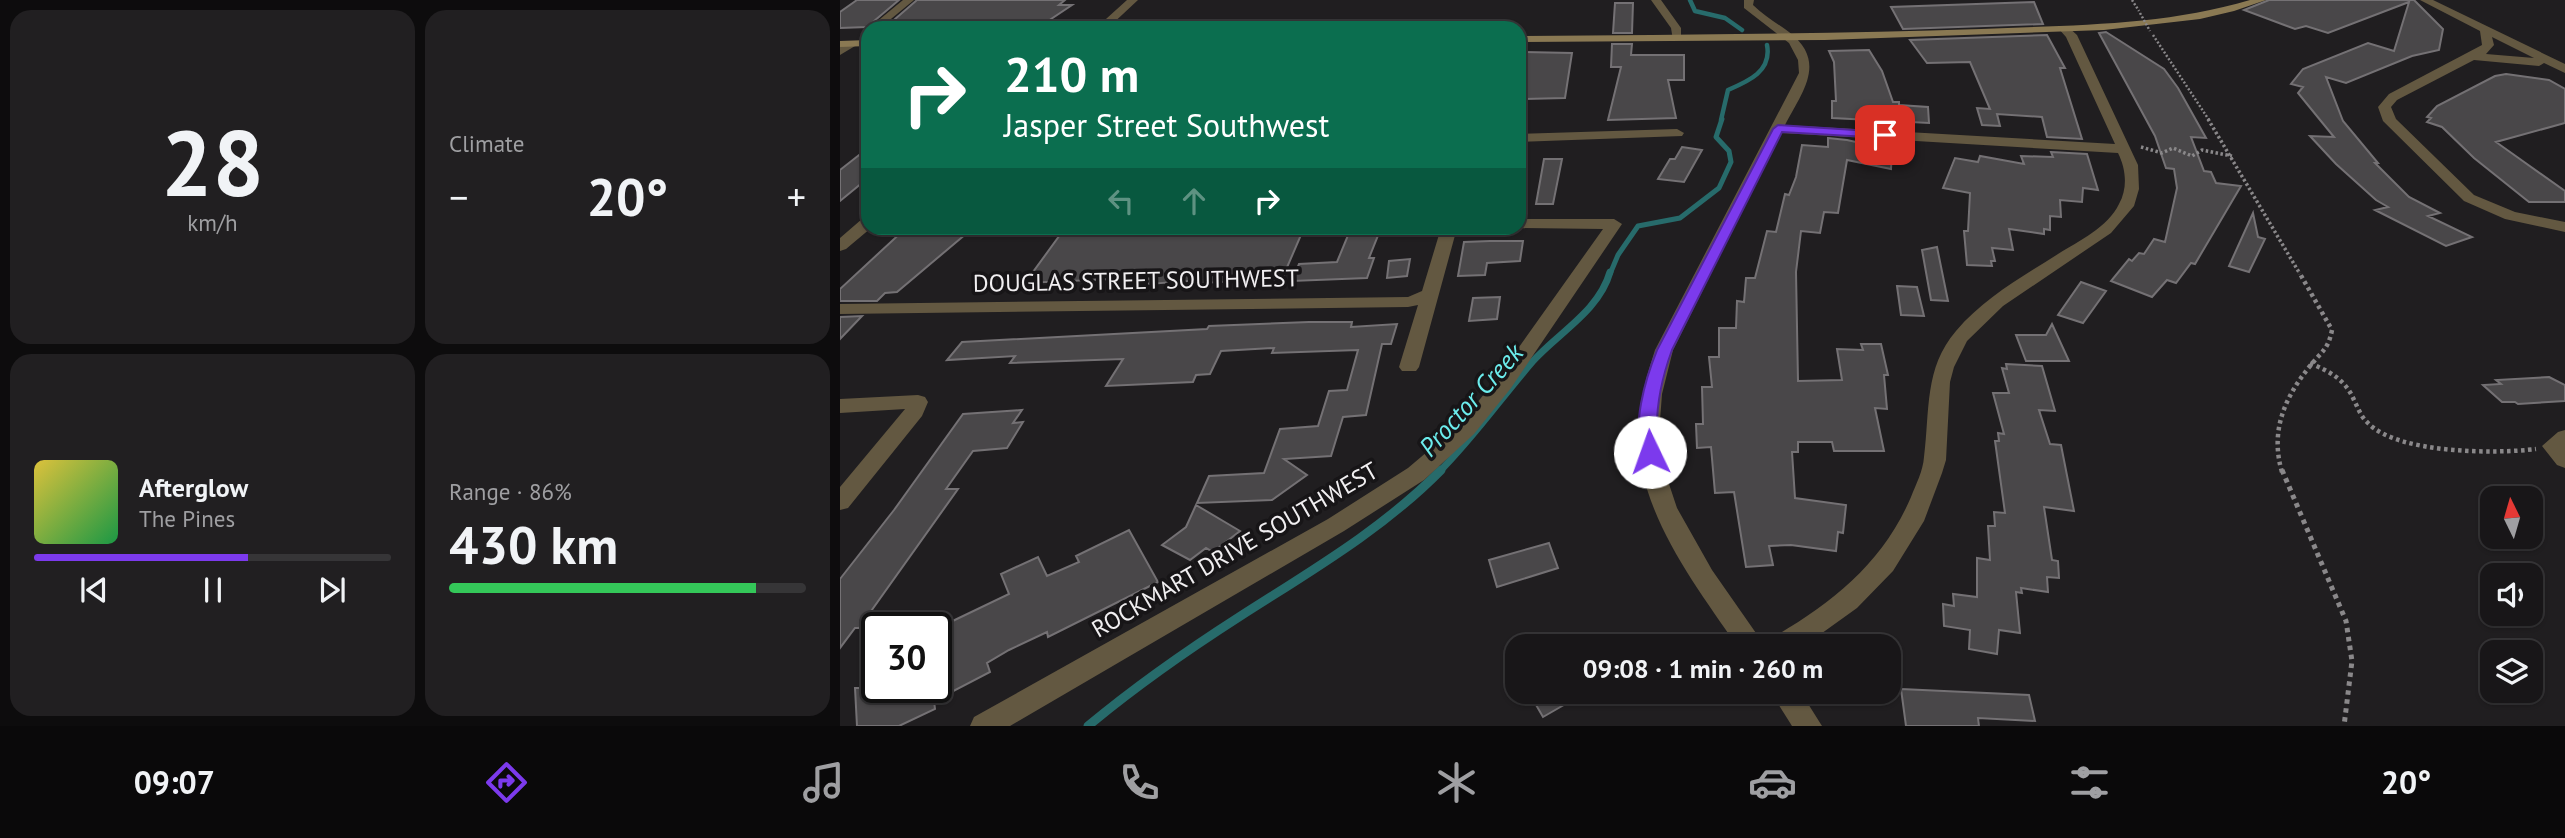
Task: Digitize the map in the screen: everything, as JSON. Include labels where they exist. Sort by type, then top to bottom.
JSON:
[{"type":"main road","points":[[1526,39],[1792,37],[2063,28],[2185,19],[2261,0]]},
{"type":"main road","points":[[840,44],[861,43]]},
{"type":"street","points":[[882,21],[909,0]]},
{"type":"street","points":[[1109,21],[1133,0]]},
{"type":"street","points":[[1656,0],[1676,28],[1677,38]]},
{"type":"street","points":[[1744,634],[1685,550],[1657,491],[1647,432],[1653,379],[1664,350],[1805,73],[1805,57],[1792,37],[1755,13],[1748,6],[1749,0]]},
{"type":"street","points":[[2425,0],[2564,68]]},
{"type":"street","points":[[1802,634],[1854,597],[1887,562],[1912,526],[1934,463],[1939,377],[1948,355],[1962,335],[1998,300],[2099,236],[2124,211],[2133,180],[2124,149],[2071,35],[2063,28]]},
{"type":"street","points":[[2485,29],[2488,45],[2475,57],[2393,97],[2384,107],[2390,121],[2469,198],[2511,216],[2565,227]]},
{"type":"street","points":[[840,52],[861,38]]},
{"type":"street","points":[[2475,57],[2516,58],[2564,68]]},
{"type":"street","points":[[1778,129],[2124,149]]},
{"type":"street","points":[[1526,138],[1677,133]]},
{"type":"street","points":[[1526,224],[1614,224]]},
{"type":"street","name":"ROCKMART DRIVE SOUTHWEST","points":[[984,726],[1336,525],[1416,474],[1467,429],[1504,383],[1614,224]]},
{"type":"street","points":[[840,246],[861,228]]},
{"type":"street","points":[[1409,367],[1447,235]]},
{"type":"street","name":"DOUGLAS STREET SOUTHWEST","points":[[840,309],[1408,302],[1432,293]]},
{"type":"street","points":[[840,406],[918,402],[915,411],[840,502]]},
{"type":"street","points":[[1793,704],[1808,726]]},
{"type":"path","points":[[2132,0],[2150,32],[2233,156],[2332,330],[2328,348],[2309,363],[2276,428],[2278,460],[2301,519],[2330,575],[2346,620],[2354,670],[2344,726]]},
{"type":"path","points":[[2124,149],[2143,146],[2162,153],[2173,148],[2192,156],[2202,150],[2233,156]]},
{"type":"path","points":[[2309,363],[2338,376],[2371,426],[2388,436],[2410,443],[2495,453],[2561,448]]},
{"type":"building","points":[[857,0],[899,0],[874,21],[861,21],[861,27],[840,28],[840,12]]},
{"type":"building","points":[[917,0],[1065,0],[1059,5],[1072,5],[1048,21],[893,21]]},
{"type":"building","points":[[2269,0],[2414,0],[2443,29],[2439,50],[2412,56],[2346,83],[2326,77],[2343,121],[2378,163],[2375,163],[2409,197],[2440,213],[2428,216],[2472,237],[2446,246],[2375,210],[2388,207],[2376,200],[2336,164],[2310,136],[2334,137],[2298,93],[2303,87],[2291,84],[2303,69],[2368,43],[2394,51],[2409,2],[2328,33],[2306,26],[2295,29],[2244,10]]},
{"type":"building","points":[[2034,2],[2043,24],[1903,29],[1891,7]]},
{"type":"building","points":[[1615,3],[1633,3],[1632,33],[1613,33]]},
{"type":"building","points":[[2106,32],[2164,69],[2206,138],[2191,137],[2204,171],[2211,172],[2216,183],[2241,186],[2195,264],[2191,263],[2176,283],[2167,280],[2152,297],[2111,281],[2129,259],[2132,261],[2139,253],[2144,254],[2154,239],[2165,242],[2177,188],[2174,169],[2166,168],[2155,136],[2099,33]]},
{"type":"building","points":[[2047,35],[2065,68],[2060,68],[2082,139],[2047,137],[2042,117],[1997,114],[2000,126],[1982,125],[1977,108],[1990,109],[1970,62],[1927,63],[1910,40]]},
{"type":"building","points":[[1612,44],[1632,44],[1631,55],[1684,55],[1684,80],[1668,80],[1676,118],[1608,120],[1621,67],[1611,67]]},
{"type":"building","points":[[1869,50],[1882,71],[1893,102],[1899,102],[1899,105],[1928,107],[1929,123],[1832,118],[1832,101],[1836,101],[1834,62],[1829,51]]},
{"type":"building","points":[[1526,52],[1572,53],[1565,98],[1526,99]]},
{"type":"building","points":[[2506,74],[2549,80],[2565,89],[2565,123],[2496,142],[2565,191],[2565,202],[2529,202],[2474,158],[2442,127],[2427,122],[2431,118],[2427,117],[2437,106],[2495,76]]},
{"type":"building","points":[[1828,138],[1892,150],[1891,169],[1847,160],[1838,213],[1824,212],[1820,233],[1801,231],[1796,272],[1798,381],[1842,380],[1837,349],[1863,350],[1861,344],[1881,344],[1888,375],[1884,375],[1887,409],[1875,408],[1884,451],[1834,451],[1832,442],[1798,442],[1798,452],[1792,452],[1795,498],[1846,505],[1843,533],[1838,532],[1836,551],[1791,545],[1769,546],[1773,565],[1746,567],[1734,492],[1715,493],[1711,447],[1697,448],[1696,424],[1703,424],[1702,387],[1712,387],[1709,357],[1719,357],[1719,328],[1736,328],[1737,301],[1744,302],[1746,278],[1755,278],[1767,231],[1776,232],[1785,194],[1789,195],[1796,177],[1802,145],[1828,147]]},
{"type":"building","points":[[1682,147],[1702,150],[1684,182],[1658,179],[1670,159],[1675,159]]},
{"type":"building","points":[[2051,152],[2087,154],[2098,190],[2083,188],[2082,202],[2060,200],[2061,217],[2050,216],[2050,230],[2044,229],[2044,234],[2009,229],[2013,250],[1992,248],[1995,261],[1991,261],[1992,266],[1967,265],[1964,231],[1968,231],[1970,193],[1943,188],[1955,158],[1978,162],[1980,156],[2024,164],[2021,156],[2053,157]]},
{"type":"building","points":[[861,154],[861,184],[840,201],[840,170]]},
{"type":"building","points":[[1544,159],[1562,159],[1553,204],[1536,204]]},
{"type":"building","points":[[2253,213],[2258,237],[2265,239],[2249,272],[2229,266]]},
{"type":"building","points":[[898,235],[965,235],[897,292],[885,293],[877,301],[840,301],[840,289]]},
{"type":"building","points":[[1060,235],[1301,235],[1282,279],[1149,284],[1151,279],[1025,283]]},
{"type":"building","points":[[1348,235],[1378,235],[1369,258],[1374,258],[1367,278],[1292,281],[1299,264],[1337,262]]},
{"type":"building","points":[[1523,241],[1520,261],[1487,263],[1485,275],[1458,276],[1464,242]]},
{"type":"building","points":[[1937,247],[1948,301],[1931,300],[1922,250]]},
{"type":"building","points":[[1410,259],[1407,276],[1387,278],[1389,261]]},
{"type":"building","points":[[2081,282],[2106,291],[2083,323],[2058,315]]},
{"type":"building","points":[[1897,286],[1917,287],[1924,316],[1901,315]]},
{"type":"building","points":[[1500,297],[1497,319],[1469,321],[1473,298]]},
{"type":"building","points":[[862,316],[840,339],[840,317]]},
{"type":"building","points":[[1309,322],[1352,322],[1351,327],[1397,324],[1391,344],[1382,344],[1366,415],[1343,417],[1331,456],[1284,459],[1307,475],[1272,500],[1197,503],[1209,476],[1264,473],[1280,429],[1318,426],[1329,391],[1347,390],[1358,350],[1272,353],[1274,348],[1221,351],[1210,374],[1196,375],[1193,382],[1106,386],[1123,359],[1010,363],[1015,356],[947,360],[962,342]]},
{"type":"building","points":[[2052,324],[2069,361],[2026,361],[2016,335],[2046,335]]},
{"type":"building","points":[[2006,364],[2042,366],[2055,411],[2039,410],[2050,444],[2061,445],[2074,511],[2044,507],[2052,560],[2058,561],[2059,578],[2047,577],[2048,592],[2021,588],[2022,593],[2016,592],[2020,633],[1999,630],[1997,654],[1969,649],[1970,630],[1944,626],[1943,604],[1954,606],[1953,594],[1977,597],[1977,558],[1990,560],[1988,526],[1995,526],[1994,512],[2005,513],[1995,441],[1999,441],[1998,433],[2004,434],[1993,393],[2009,393],[2002,368],[2007,369]]},
{"type":"building","points":[[2549,377],[2565,385],[2565,401],[2518,404],[2502,402],[2483,385],[2501,384],[2496,380]]},
{"type":"building","points":[[1022,410],[1013,423],[1023,422],[1007,448],[973,451],[946,489],[958,489],[870,612],[861,612],[861,625],[855,628],[840,648],[840,579],[963,414]]},
{"type":"building","points":[[1196,505],[1240,531],[1213,552],[1206,548],[1190,560],[1162,545],[1186,527]]},
{"type":"building","points":[[1129,530],[1158,582],[1048,637],[1047,632],[1009,650],[987,663],[990,672],[952,692],[952,621],[1009,594],[1001,574],[1038,557],[1047,576],[1079,562],[1076,556]]},
{"type":"building","points":[[1549,543],[1558,568],[1497,587],[1489,560]]},
{"type":"building","points":[[855,688],[861,688],[861,703],[934,703],[935,709],[899,726],[857,726]]},
{"type":"building","points":[[1901,689],[2029,695],[2035,721],[1978,718],[1979,726],[1906,726]]},
{"type":"building","points":[[1536,704],[1566,704],[1543,717]]},
{"type":"waterway","name":"Proctor Creek","points":[[1690,0],[1695,11],[1725,18],[1742,30]]},
{"type":"waterway","name":"Proctor Creek","points":[[1721,120],[1728,90],[1757,74],[1766,62],[1767,45]]},
{"type":"waterway","name":"Proctor Creek","points":[[1610,274],[1618,255],[1638,226],[1680,218],[1719,188],[1731,162],[1729,151],[1716,137],[1722,119]]},
{"type":"waterway","name":"Proctor Creek","points":[[1441,470],[1533,361],[1587,310],[1605,286],[1610,272]]},
{"type":"waterway","name":"Proctor Creek","points":[[1088,726],[1181,656],[1370,531],[1441,470]]},
{"type":"route","points":[[1650,452],[1647,432],[1653,379],[1664,350],[1778,129],[1885,135]]}]
